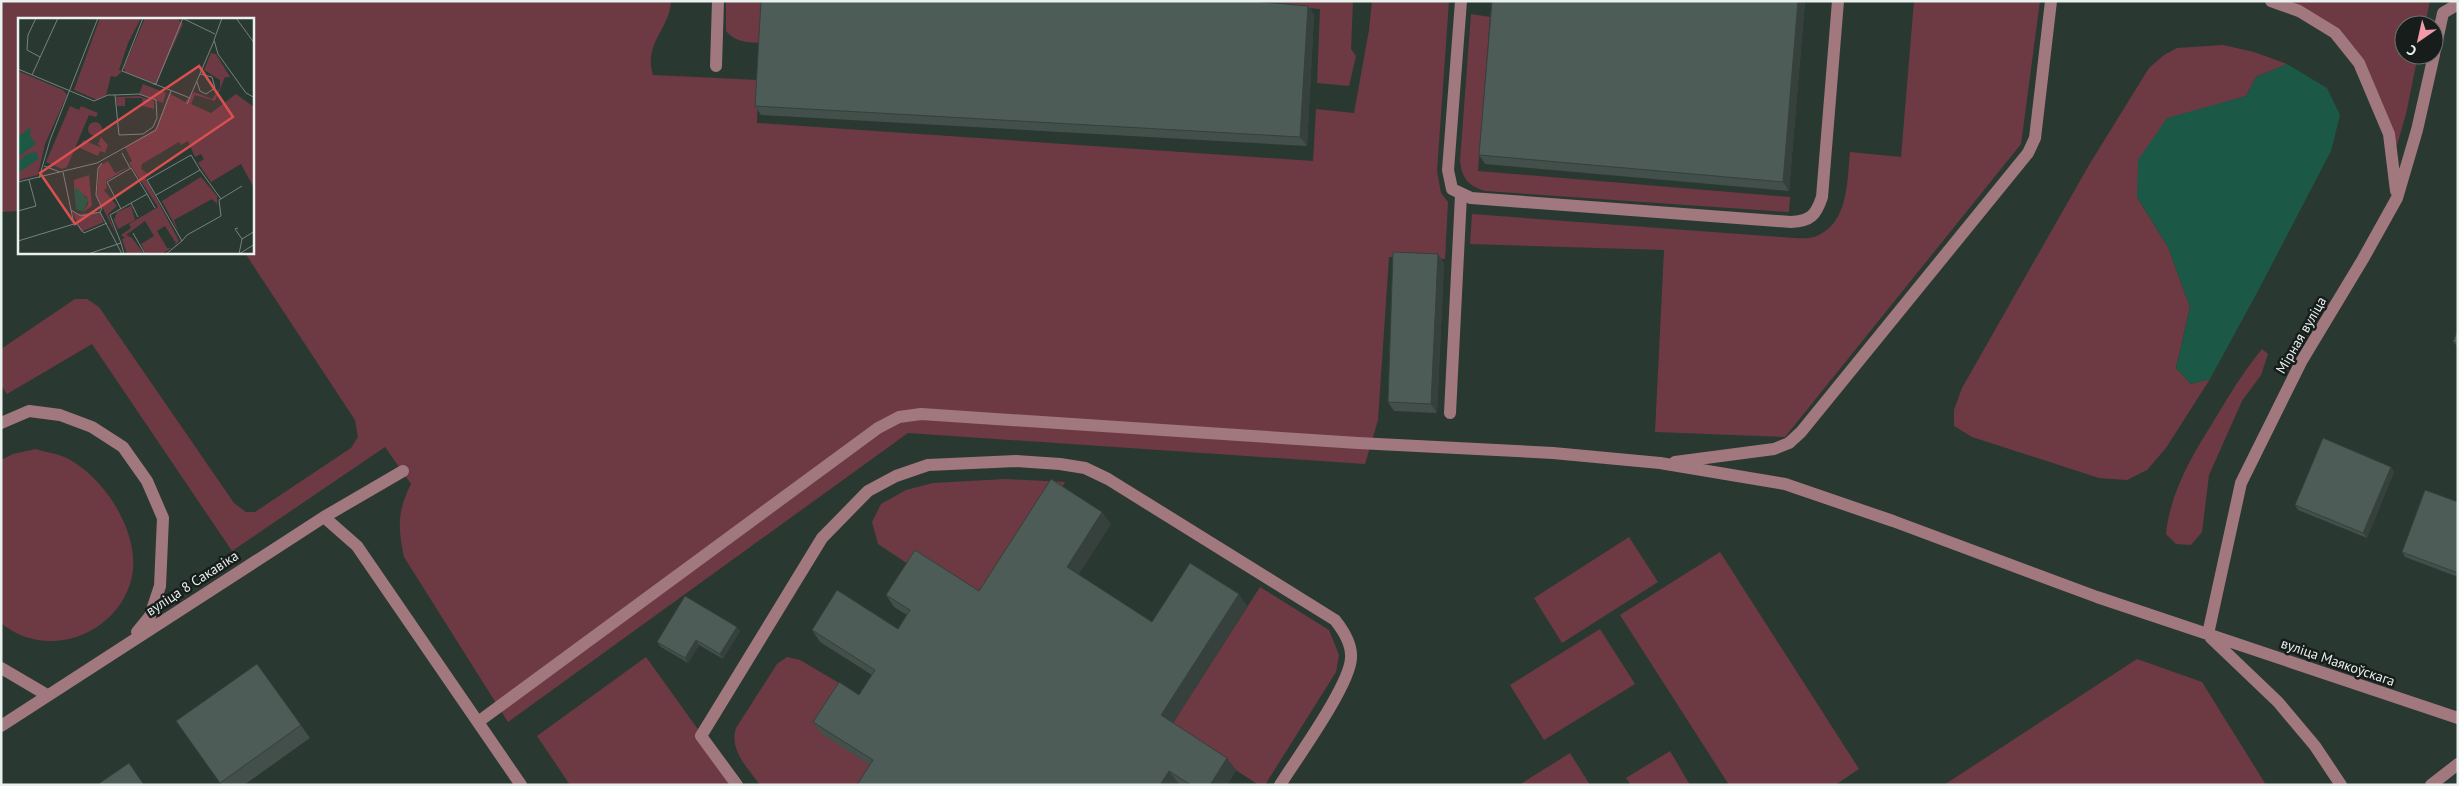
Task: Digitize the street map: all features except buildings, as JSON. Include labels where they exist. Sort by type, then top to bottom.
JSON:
[{"type":"street","points":[[716,66],[718,1]]},
{"type":"street","points":[[1461,1],[1448,170],[1452,189],[1461,195],[1480,199],[1804,221],[1817,211],[1822,197],[1838,1]]},
{"type":"street","points":[[478,722],[640,605],[878,428],[899,417],[921,414],[1358,443],[1553,453],[1660,463],[1774,449],[1789,443],[1801,432],[2028,153],[2035,138],[2051,1]]},
{"type":"street","points":[[2271,1],[2299,11],[2335,33],[2359,63],[2389,134],[2397,198]]},
{"type":"street","name":"Мірная вуліца","points":[[2444,7],[2458,4]]},
{"type":"street","name":"Мірная вуліца","points":[[2208,634],[2241,483],[2301,362],[2364,259],[2397,198],[2417,130],[2432,65]]},
{"type":"street","points":[[1450,413],[1461,195]]},
{"type":"street","points":[[1,423],[29,411],[60,416],[92,427],[123,447],[147,481],[162,518],[160,586],[150,616],[129,642]]},
{"type":"street","points":[[737,785],[701,736],[822,538],[868,491],[896,476],[928,465],[1016,461],[1085,468],[1108,479],[1335,620],[1346,633],[1352,657],[1346,678],[1280,785]]},
{"type":"street","name":"вуліца Маякоўскага","points":[[1660,463],[1785,484],[1893,520],[2097,597],[2458,718]]},
{"type":"street","name":"вуліца 8 Сакавіка","points":[[1,726],[324,516],[403,472]]},
{"type":"street","points":[[324,516],[356,546],[522,785]]},
{"type":"street","points":[[2208,634],[2278,702],[2316,746],[2341,785]]},
{"type":"street","points":[[1,668],[47,695]]},
{"type":"street","points":[[2431,785],[2458,764]]},
{"type":"shaded area","points":[[1,1],[671,1],[670,11],[651,54],[653,75],[758,80],[757,123],[1313,161],[1316,109],[1354,113],[1369,30],[1372,1],[1449,1],[1437,171],[1441,193],[1448,202],[1445,259],[1389,257],[1378,420],[1365,464],[908,433],[508,722],[404,557],[400,520],[403,503],[411,484],[385,447],[232,551],[92,344],[7,394],[1,385],[1,349],[75,299],[87,299],[99,307],[234,503],[246,512],[255,512],[351,448],[358,437],[355,420],[246,254],[254,254],[254,18],[18,18],[18,211],[1,212]]},
{"type":"shaded area","points":[[726,1],[763,1],[761,43],[741,41],[726,31]]},
{"type":"shaded area","points":[[1228,1],[1353,1],[1351,49],[1356,56],[1349,86],[1317,83],[1320,9]]},
{"type":"shaded area","points":[[1914,1],[2040,1],[2021,144],[1785,437],[1655,432],[1664,250],[1470,244],[1472,214],[1794,238],[1812,238],[1825,231],[1834,223],[1844,201],[1850,152],[1901,157]]},
{"type":"shaded area","points":[[2271,1],[2430,1],[2427,15],[2394,15],[2394,65],[2416,65],[2406,114],[2392,162],[2373,93],[2335,33]]},
{"type":"shaded area","points":[[1471,14],[1490,17],[1478,171],[1790,197],[1789,212],[1485,191],[1474,187],[1464,177],[1460,161]]},
{"type":"shaded area","points":[[2223,45],[2254,52],[2287,64],[2256,77],[2246,96],[2207,108],[2137,197],[2168,247],[2190,307],[2176,368],[2191,384],[2210,379],[2166,448],[2147,470],[2127,480],[2099,478],[1972,437],[1954,426],[1954,410],[1962,388],[2089,165],[2149,68],[2164,55],[2177,48]]},
{"type":"shaded area","points":[[2287,64],[2327,88],[2340,115],[2331,151],[2210,379],[2191,384],[2176,368],[2190,307],[2168,247],[2137,197],[2138,160],[2167,118],[2246,96],[2256,77]]},
{"type":"shaded area","points":[[2262,349],[2268,354],[2261,375],[2242,401],[2209,475],[2202,532],[2191,545],[2176,544],[2166,534],[2168,518],[2177,488],[2231,392]]},
{"type":"shaded area","points":[[36,449],[62,456],[78,465],[93,478],[107,493],[118,511],[127,530],[132,550],[133,569],[129,587],[120,605],[107,619],[91,630],[74,638],[55,641],[36,640],[18,634],[1,623],[1,460],[13,454]]},
{"type":"shaded area","points":[[1005,479],[1065,482],[988,603],[917,570],[878,544],[872,522],[881,504],[906,490],[933,483]]},
{"type":"shaded area","points":[[1629,537],[1658,582],[1562,643],[1534,598]]},
{"type":"shaded area","points":[[1720,552],[1859,769],[1835,785],[1729,785],[1620,615]]},
{"type":"shaded area","points":[[1260,587],[1329,630],[1339,655],[1336,672],[1265,785],[1259,785],[1170,728]]},
{"type":"shaded area","points":[[1600,629],[1635,684],[1544,740],[1510,685]]},
{"type":"shaded area","points":[[646,657],[738,785],[570,785],[537,736]]},
{"type":"shaded area","points":[[787,657],[800,660],[851,690],[882,772],[874,785],[760,785],[745,765],[735,744],[736,728],[777,664]]},
{"type":"shaded area","points":[[2137,659],[2202,682],[2266,785],[1944,785]]},
{"type":"shaded area","points":[[1670,751],[1690,785],[1631,785],[1626,778]]},
{"type":"shaded area","points":[[1570,753],[1590,785],[1519,785]]}]
